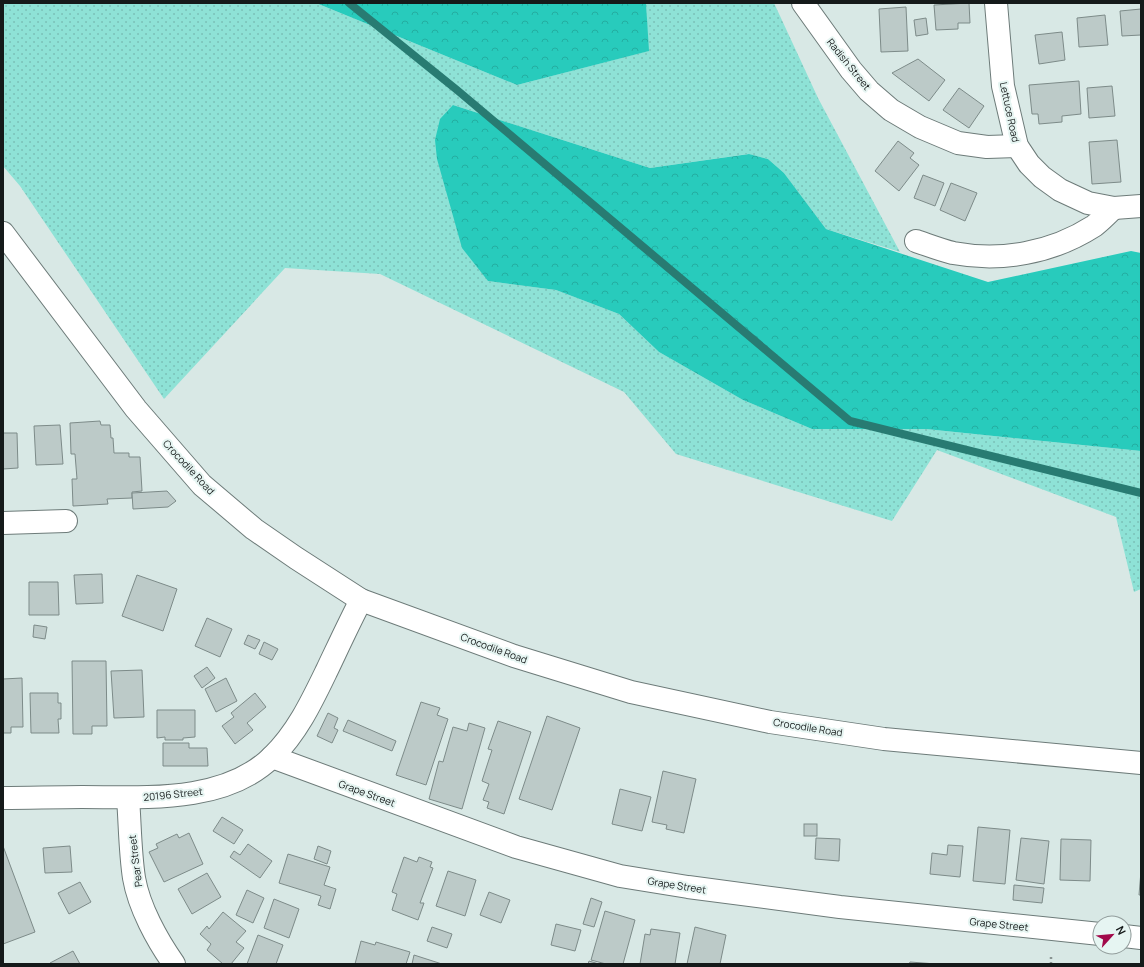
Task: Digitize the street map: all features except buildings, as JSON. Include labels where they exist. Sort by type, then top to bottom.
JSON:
[{"type":"street","name":"Radish Street","points":[[803,3],[851,70],[870,91],[891,110],[920,128],[958,143],[987,147],[1017,146]]},
{"type":"street","name":"Lettuce Road","points":[[996,3],[1003,86],[1017,146],[1028,164],[1042,177],[1060,190],[1088,203],[1114,208],[1141,206]]},
{"type":"street","points":[[916,241],[953,253],[991,257],[1017,255],[1059,244],[1074,237],[1095,226],[1114,208]]},
{"type":"street","name":"Crocodile Road","points":[[3,233],[136,409],[202,485],[254,529],[361,600],[514,656],[631,692],[770,722],[884,740],[1141,763]]},
{"type":"street","points":[[3,523],[66,521]]},
{"type":"street","name":"20196 Street","points":[[3,798],[128,798],[192,794],[226,786],[253,772],[272,758],[295,729],[309,706],[361,600]]},
{"type":"street","name":"Grape Street","points":[[272,758],[516,847],[620,876],[688,887],[840,907],[1092,933]]},
{"type":"street","name":"Pear Street","points":[[128,798],[134,878],[149,921],[168,961]]},
{"type":"green space","points":[[3,3],[316,3],[517,85],[648,51],[646,3],[774,3],[818,98],[900,252],[826,229],[784,173],[768,159],[748,154],[650,168],[453,105],[488,281],[556,290],[619,314],[659,352],[743,400],[812,429],[926,429],[1141,451],[1141,589],[1134,592],[1116,517],[937,450],[892,521],[676,454],[624,392],[380,274],[285,268],[164,399],[20,186],[3,166]]},
{"type":"green space","points":[[316,3],[646,3],[649,51],[517,85]]},
{"type":"green space","points":[[453,105],[650,168],[749,154],[768,159],[784,173],[826,229],[988,282],[1131,251],[1141,253],[1141,451],[926,429],[812,429],[743,400],[659,352],[619,314],[556,290],[488,281],[462,248],[437,159],[435,140],[440,119]]},
{"type":"waterway","points":[[349,3],[457,90],[850,421],[1141,493]]}]
